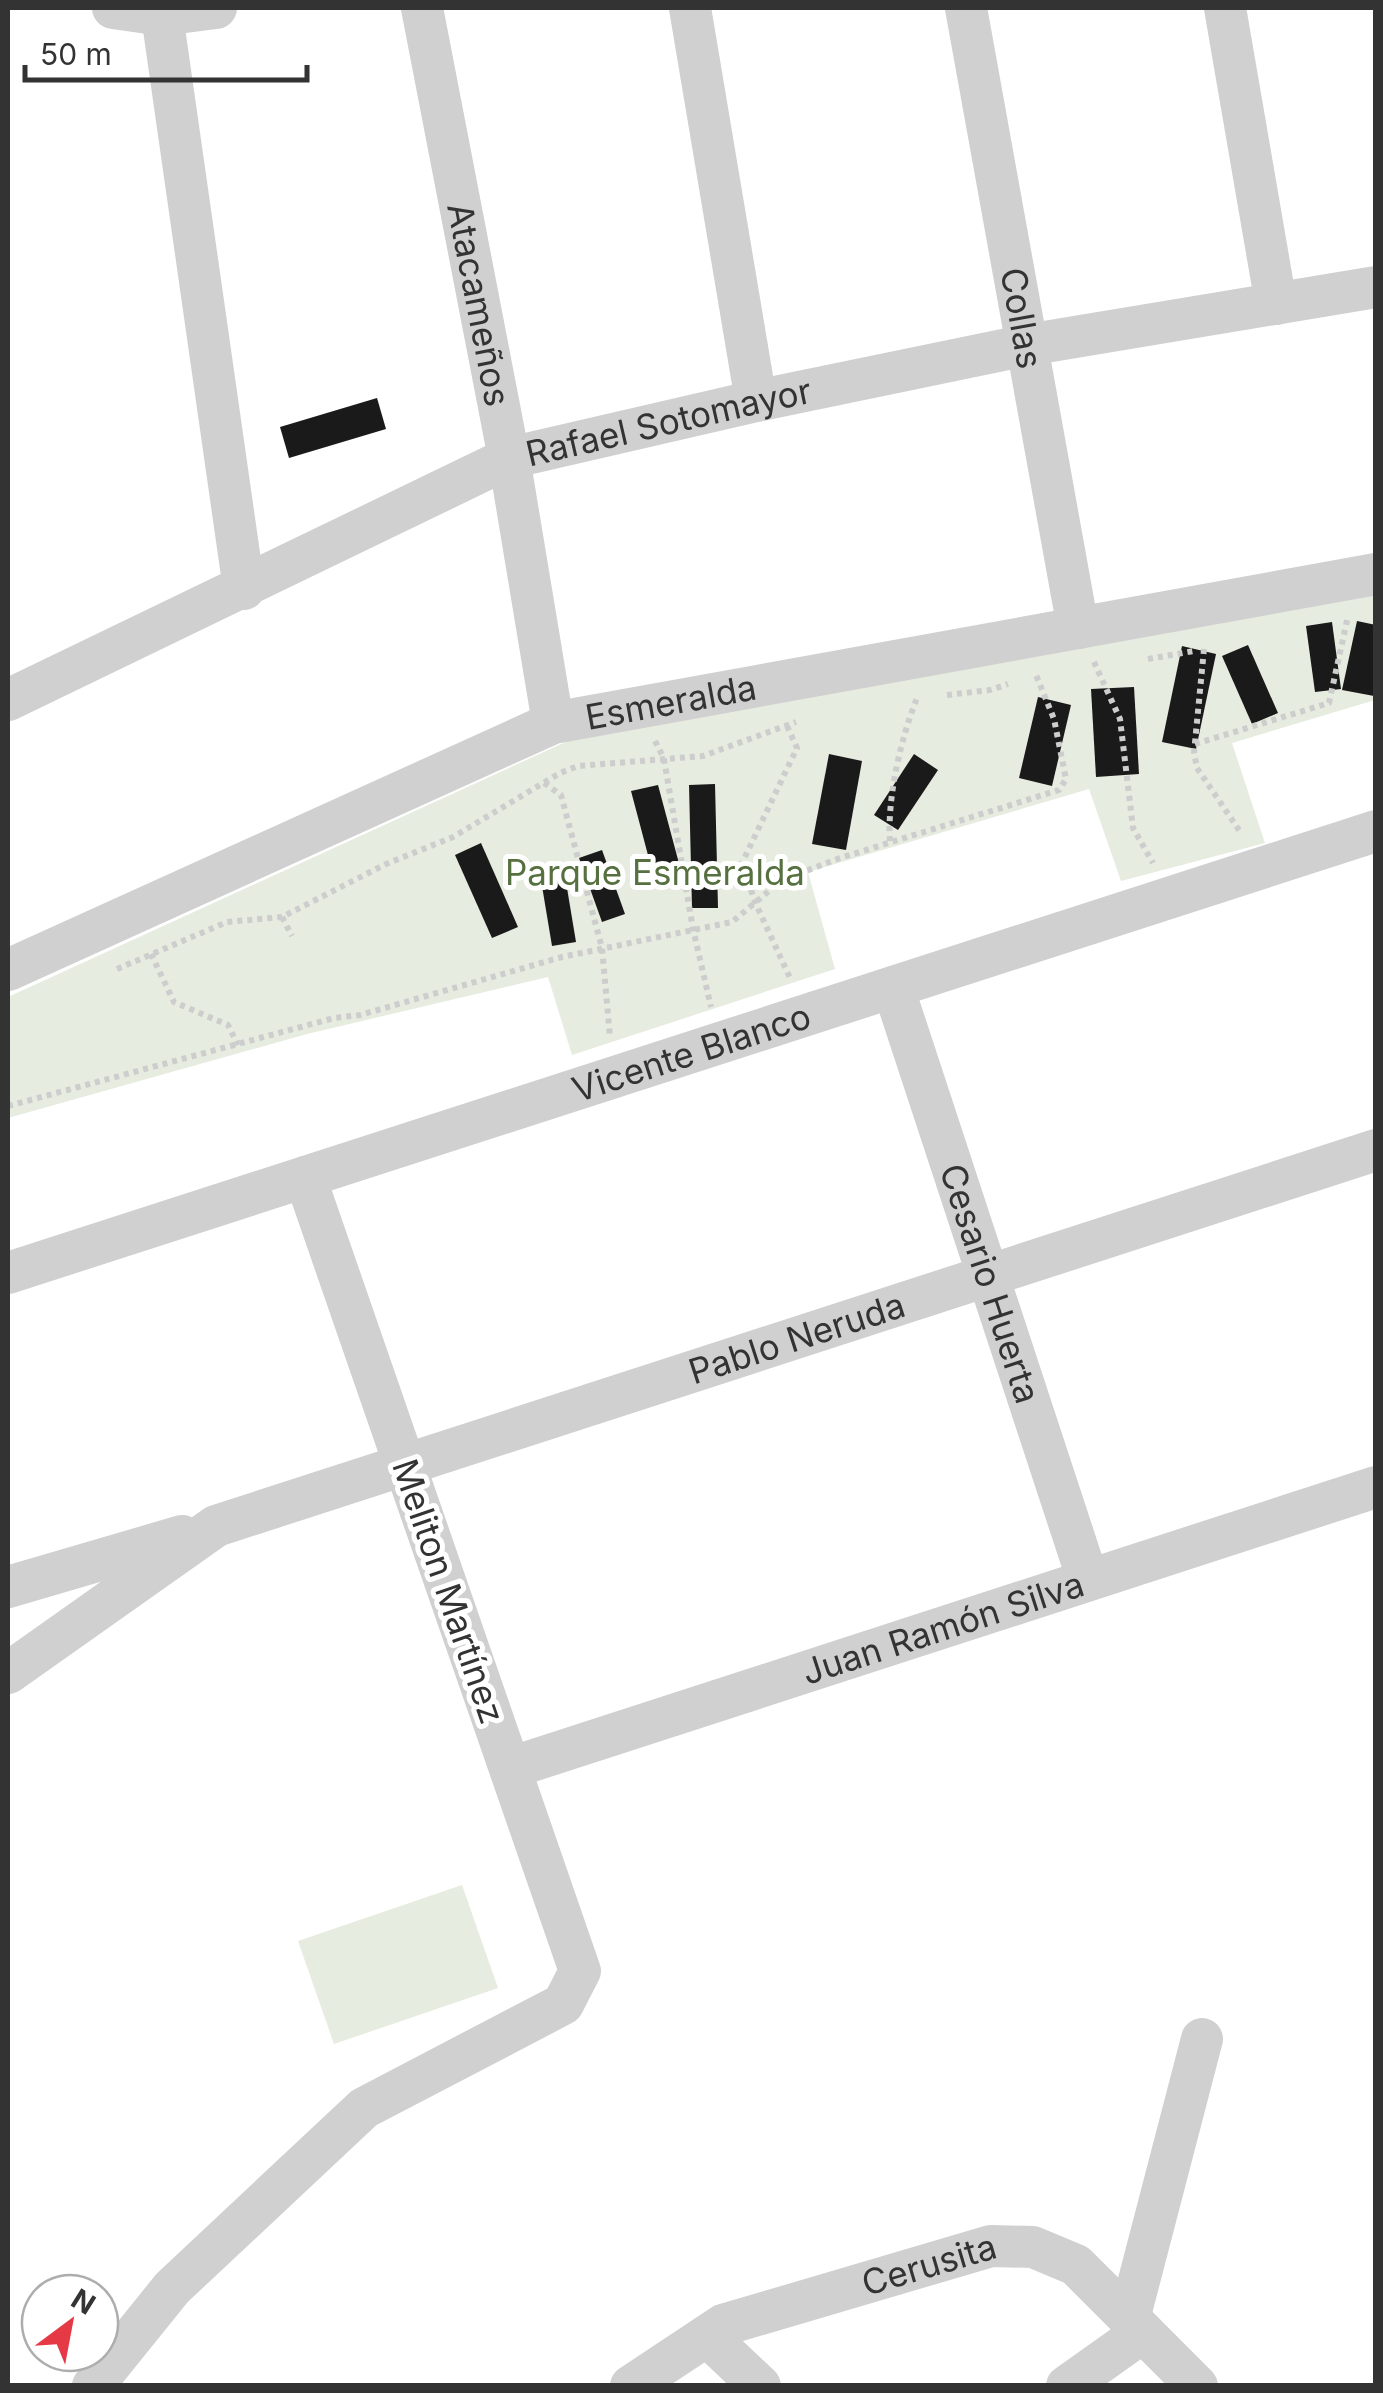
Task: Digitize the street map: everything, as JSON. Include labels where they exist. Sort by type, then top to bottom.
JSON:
[{"type":"street","points":[[113,8],[162,12],[216,8]]},
{"type":"street","name":"Atacameños","points":[[422,8],[509,458],[553,724]]},
{"type":"street","points":[[690,8],[756,401]]},
{"type":"street","name":"Collas","points":[[966,8],[1082,652]]},
{"type":"street","points":[[1226,8],[1276,304]]},
{"type":"street","points":[[162,12],[244,588]]},
{"type":"street","name":"Rafael Sotomayor","points":[[8,700],[509,458],[756,401],[1027,345],[1376,287]]},
{"type":"street","name":"Esmeralda","points":[[8,970],[553,724],[640,708],[1082,652],[1369,593]]},
{"type":"street","name":"Vicente Blanco","points":[[8,1274],[1376,830]]},
{"type":"street","name":"Cesario Huerta","points":[[893,987],[1088,1580]]},
{"type":"street","name":"Pablo Neruda","points":[[8,1587],[216,1526],[1376,1150]]},
{"type":"street","name":"Meliton Martínez","points":[[93,2386],[172,2288],[364,2108],[563,2004],[580,1972],[306,1177]]},
{"type":"street","name":"Juan Ramón Silva","points":[[510,1768],[1376,1487]]},
{"type":"street","name":"Pablo Neruda","points":[[8,1673],[216,1526]]},
{"type":"street","points":[[1067,2386],[1136,2326],[1202,2039]]},
{"type":"street","name":"Cerusita","points":[[631,2386],[723,2325],[991,2246],[1033,2247],[1076,2266],[1197,2386]]},
{"type":"street","points":[[707,2336],[760,2386]]},
{"type":"path","points":[[1195,744],[1329,703],[1348,614],[1369,593]]},
{"type":"path","points":[[1336,613],[1348,614]]},
{"type":"path","points":[[1142,659],[1219,645]]},
{"type":"path","points":[[1204,649],[1195,744],[1197,768],[1264,867]]},
{"type":"path","points":[[1082,652],[1108,660]]},
{"type":"path","points":[[1082,652],[1120,720],[1133,828],[1174,896]]},
{"type":"path","points":[[938,694],[955,696],[990,690],[1056,670]]},
{"type":"path","points":[[8,1106],[602,948],[732,922],[782,880],[1058,790],[1066,779],[1054,719],[1036,675]]},
{"type":"path","points":[[890,842],[891,792],[908,721],[920,692],[907,690]]},
{"type":"path","points":[[640,708],[664,759],[693,930],[720,1043]]},
{"type":"path","points":[[106,973],[226,922],[282,917],[386,864],[454,837],[544,782],[578,766],[703,756],[805,717]]},
{"type":"path","points":[[787,726],[798,748],[742,863],[807,1015]]},
{"type":"path","points":[[544,782],[560,795],[602,948],[613,1078]]},
{"type":"path","points":[[282,917],[292,936]]},
{"type":"path","points":[[151,954],[174,1002],[228,1025],[238,1045]]},
{"type":"green space","name":"Parque Esmeralda","points":[[1375,586],[1375,700],[1232,743],[1265,843],[1121,881],[1089,789],[808,872],[835,969],[572,1055],[548,977],[307,1034],[8,1118],[8,997],[583,734]]},
{"type":"green space","points":[[462,1885],[498,1988],[334,2044],[298,1941]]},
{"type":"building","points":[[377,398],[386,429],[289,458],[280,427]]},
{"type":"building","points":[[1357,621],[1376,625],[1374,696],[1342,690]]},
{"type":"building","points":[[1332,622],[1341,689],[1315,692],[1306,626]]},
{"type":"building","points":[[1248,645],[1278,713],[1252,724],[1222,656]]},
{"type":"building","points":[[1182,646],[1216,654],[1196,749],[1162,742]]},
{"type":"building","points":[[1134,687],[1139,774],[1096,777],[1091,689]]},
{"type":"building","points":[[1038,697],[1071,705],[1052,786],[1019,778]]},
{"type":"building","points":[[829,754],[862,761],[846,850],[812,844]]},
{"type":"building","points":[[914,754],[938,770],[898,830],[874,815]]},
{"type":"building","points":[[715,784],[718,908],[692,908],[689,785]]},
{"type":"building","points":[[658,785],[684,882],[657,889],[631,791]]},
{"type":"building","points":[[481,843],[518,927],[492,938],[455,855]]},
{"type":"building","points":[[602,850],[625,914],[602,922],[579,858]]},
{"type":"building","points":[[563,864],[576,942],[552,946],[539,868]]}]
